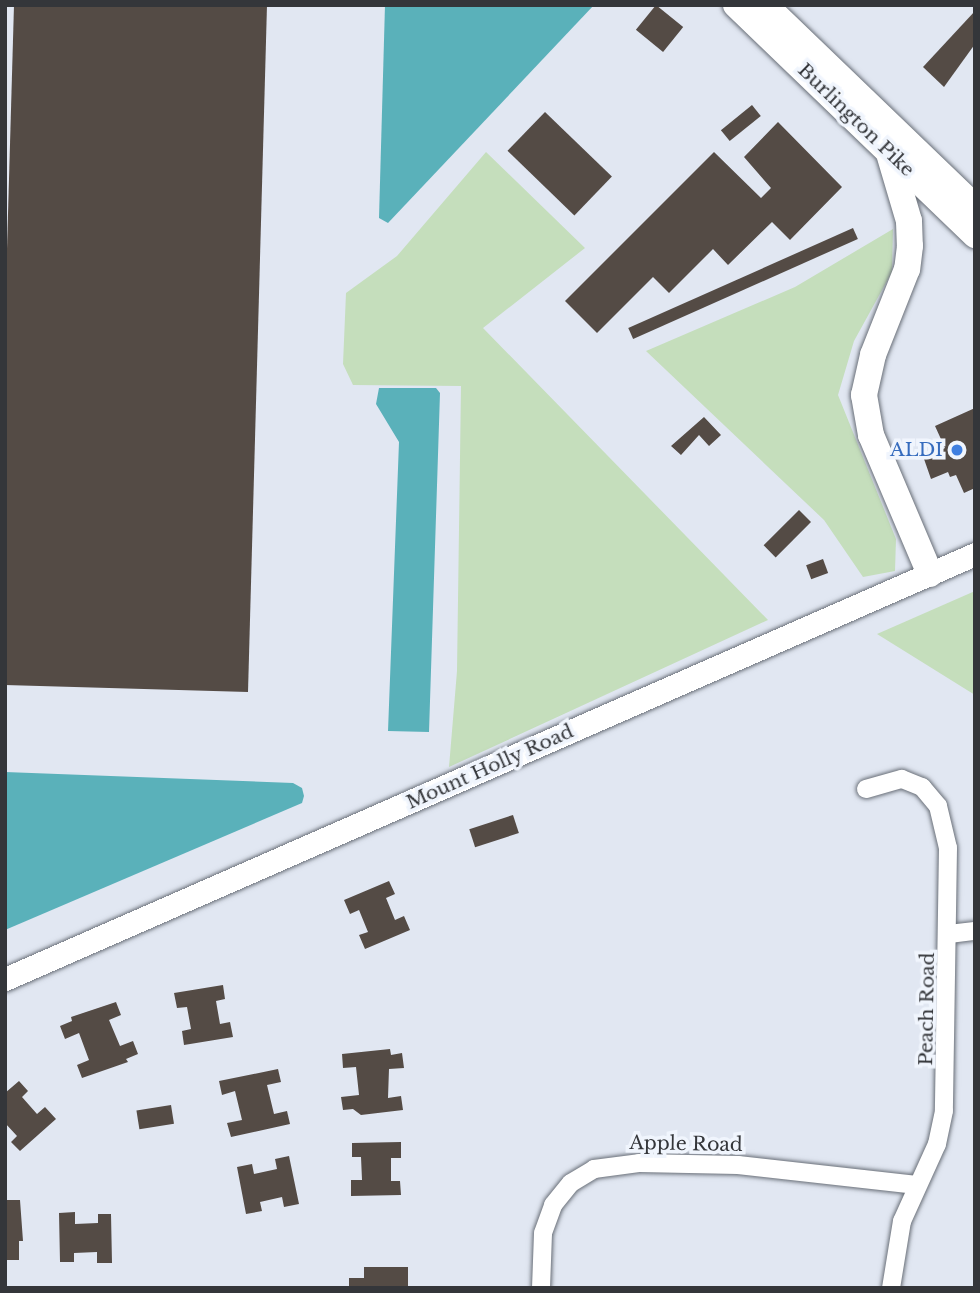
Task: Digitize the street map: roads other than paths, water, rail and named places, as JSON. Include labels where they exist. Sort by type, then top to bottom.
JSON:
[{"type":"highway","name":"Burlington Pike","points":[[736,5],[975,235]]},
{"type":"highway","name":"Burlington Pike","points":[[765,5],[975,208]]},
{"type":"highway","points":[[887,150],[909,221],[910,246],[907,270],[873,355],[864,395],[871,435],[930,574]]},
{"type":"main road","name":"Mount Holly Road","points":[[5,979],[975,554]]},
{"type":"street","name":"Peach Road","points":[[866,789],[892,780],[913,781],[938,806],[948,848],[949,934],[944,1111],[937,1144],[897,1238],[891,1288]]},
{"type":"street","points":[[949,934],[975,931]]},
{"type":"street","name":"Apple Road","points":[[541,1288],[543,1233],[552,1205],[571,1183],[594,1169],[650,1163],[738,1165],[918,1185]]},
{"type":"water","points":[[385,5],[594,5],[388,223],[379,218]]},
{"type":"water","points":[[379,388],[436,388],[440,393],[429,732],[388,731],[399,442],[376,404]]},
{"type":"water","points":[[5,772],[293,783],[302,788],[304,796],[302,803],[5,930]]},
{"type":"place","name":"ALDI","points":[[957,450]]}]
